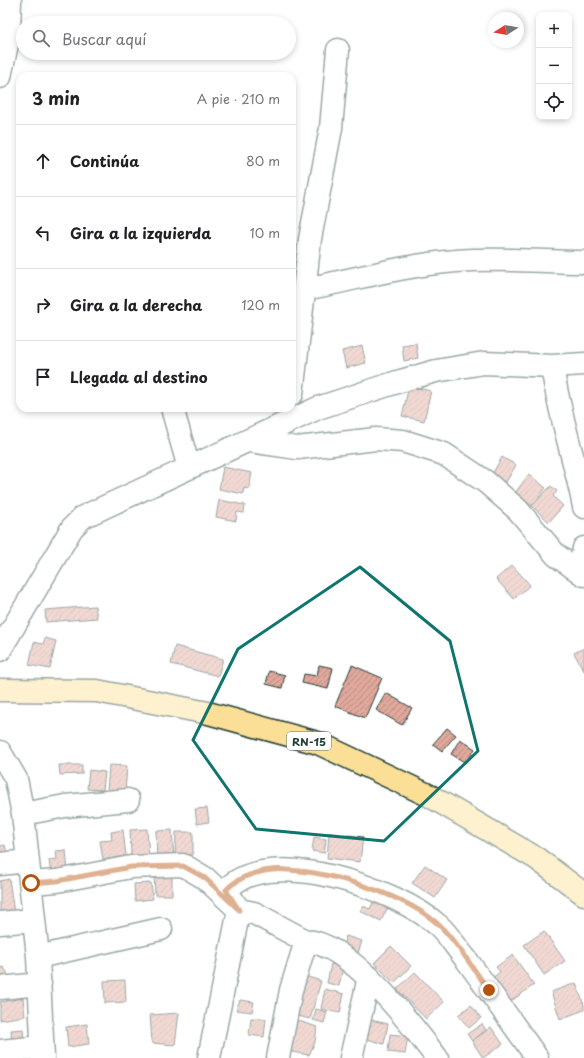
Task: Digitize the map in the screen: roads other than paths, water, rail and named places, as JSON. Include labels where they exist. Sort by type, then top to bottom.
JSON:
[{"type":"main road","name":"RN-15","points":[[0,690],[97,691],[208,712],[318,743],[430,796],[536,858],[584,894]]},
{"type":"street","points":[[0,77],[9,35],[10,0]]},
{"type":"street","points":[[296,364],[306,289],[310,239],[331,128],[338,50]]},
{"type":"street","points":[[306,289],[454,261],[488,259],[522,262],[584,262]]},
{"type":"street","points":[[0,650],[72,528],[83,517],[249,440],[289,415],[318,408],[436,371],[484,363],[552,366],[584,364]]},
{"type":"street","points":[[552,366],[557,398],[577,471],[584,507]]},
{"type":"street","points":[[173,412],[188,468]]},
{"type":"street","points":[[249,440],[297,448],[367,440],[403,441],[439,452],[486,482],[518,510],[556,555],[582,574]]},
{"type":"street","points":[[582,574],[584,548]]},
{"type":"street","points":[[0,752],[16,779],[23,814],[38,957],[43,1052],[0,1050]]},
{"type":"street","points":[[23,814],[65,806],[128,800]]},
{"type":"street","points":[[0,864],[28,861]]},
{"type":"street","points":[[31,883],[57,881],[131,867],[183,866],[205,878],[239,910],[254,913],[306,941],[315,941],[333,951],[368,977],[410,1022],[429,1053]]},
{"type":"street","points":[[209,1058],[239,910],[226,890],[233,882],[264,871],[287,869],[321,874],[363,886],[397,900],[424,914],[441,927],[489,990],[536,1058]]},
{"type":"street","points":[[0,923],[34,920]]},
{"type":"street","points":[[38,957],[161,929]]},
{"type":"street","points":[[278,1058],[291,990],[306,941]]},
{"type":"street","points":[[351,1058],[368,977]]},
{"type":"street","points":[[0,988],[40,984]]}]
